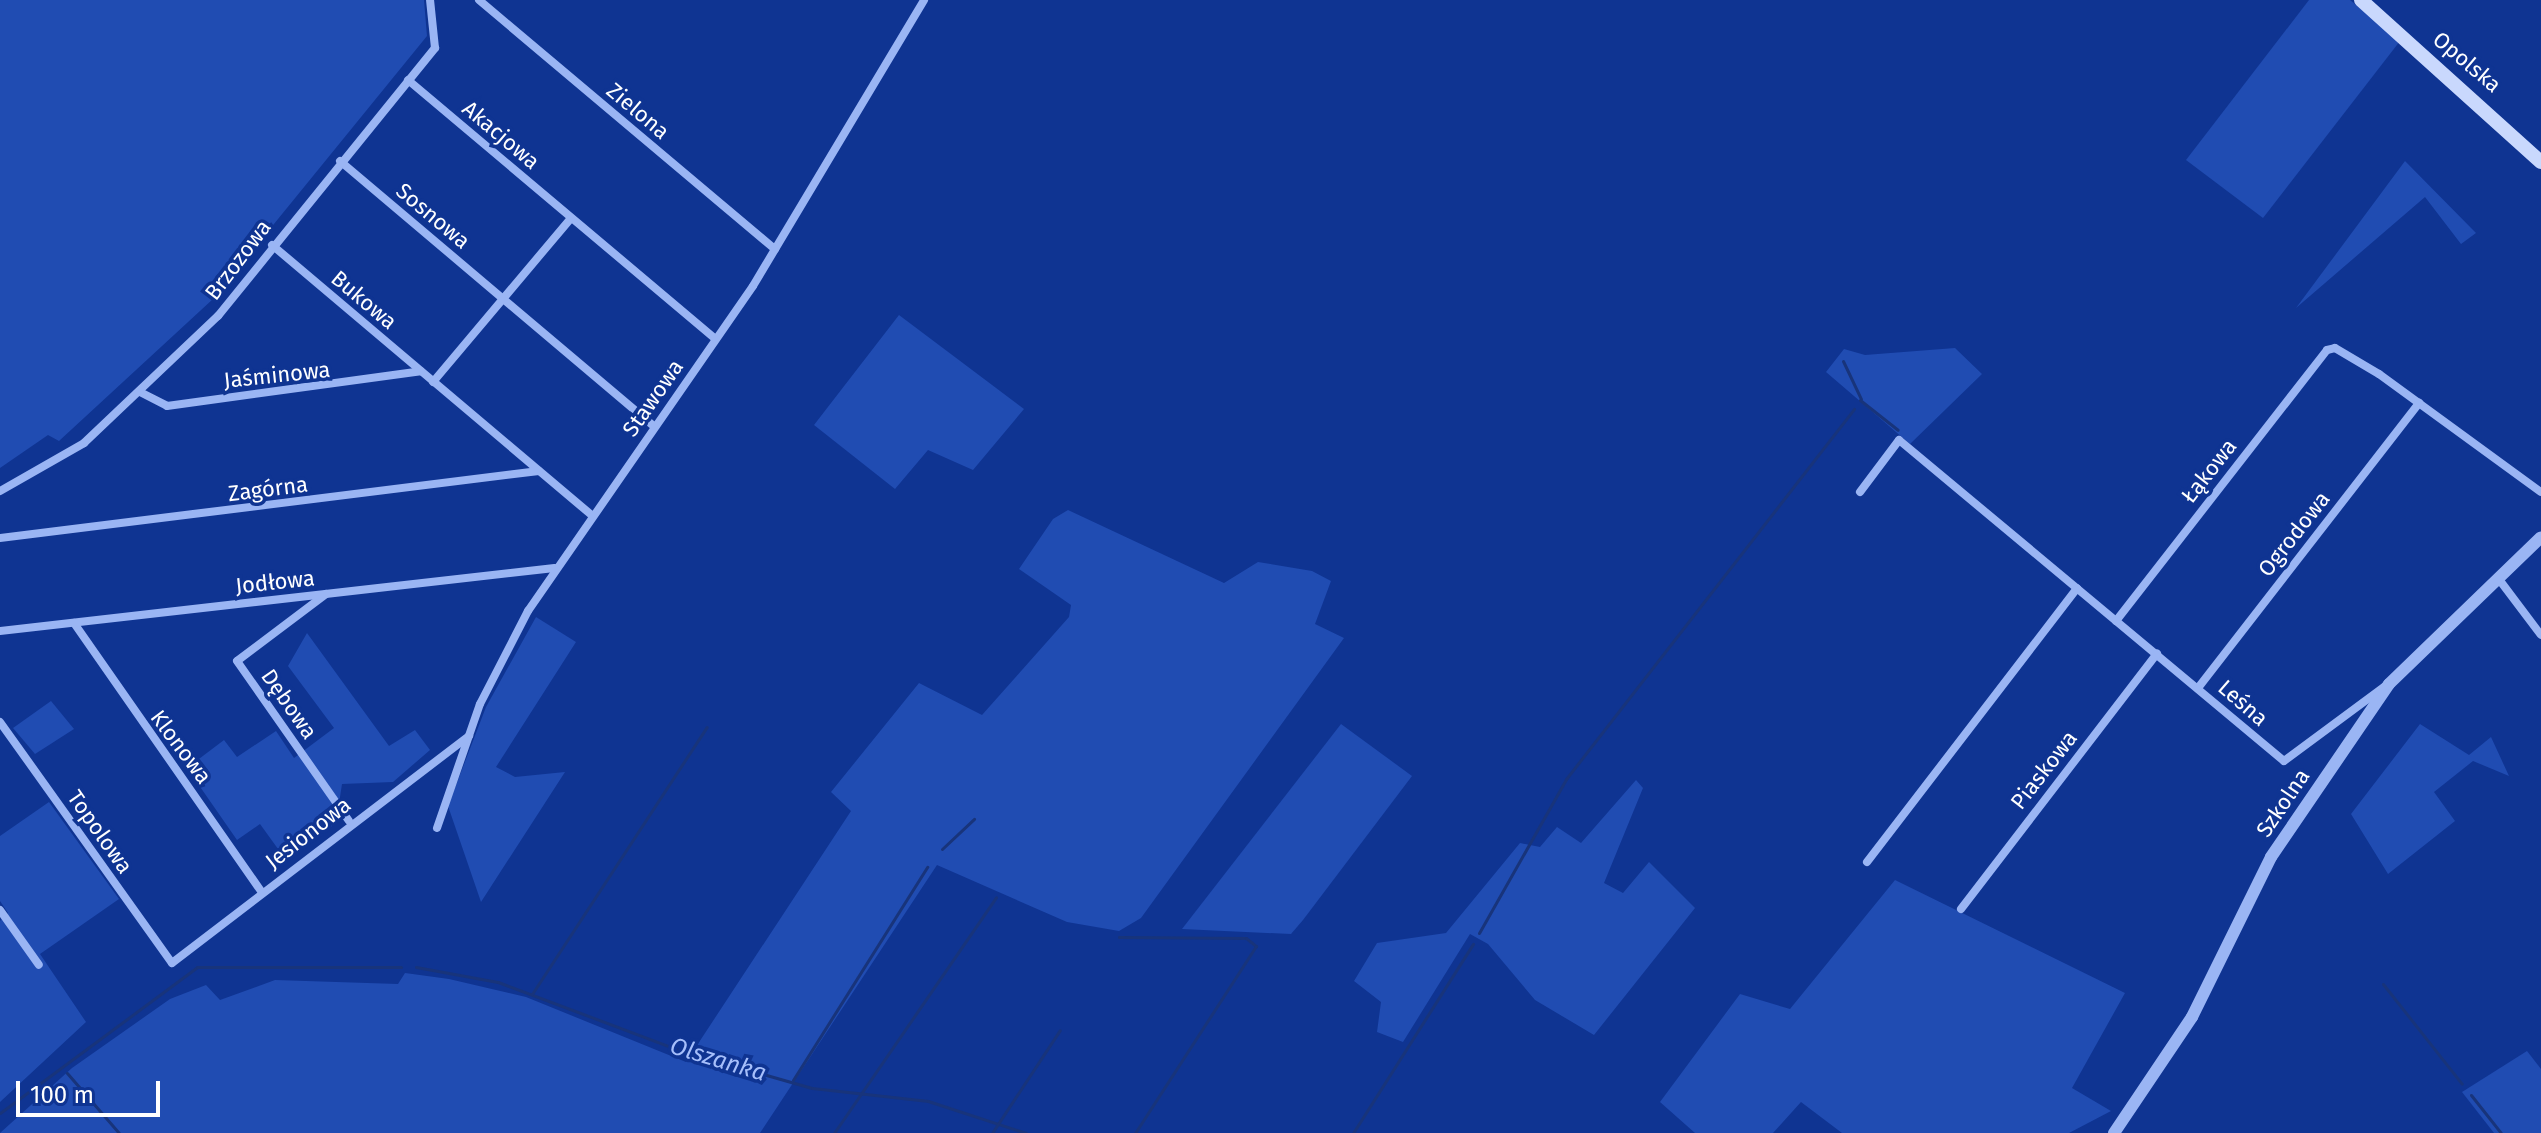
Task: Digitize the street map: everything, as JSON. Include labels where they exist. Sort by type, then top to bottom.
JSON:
[{"type":"main road","name":"Opolska","points":[[2361,0],[2539,156]]},
{"type":"street","name":"Brzozowa","points":[[0,491],[71,453],[140,392],[218,316],[440,38],[430,0]]},
{"type":"street","name":"Zielona","points":[[479,0],[775,249]]},
{"type":"street","name":"Stawowa","points":[[437,828],[491,680],[554,568],[716,339],[775,249],[924,0]]},
{"type":"street","name":"Akacjowa","points":[[408,80],[716,339]]},
{"type":"street","name":"Sosnowa","points":[[340,161],[655,427]]},
{"type":"street","points":[[433,382],[571,218]]},
{"type":"street","name":"Bukowa","points":[[272,245],[591,515]]},
{"type":"street","name":"Łąkowa","points":[[2116,621],[2321,355],[2335,348],[2419,403]]},
{"type":"street","name":"Jaśminowa","points":[[140,392],[167,406],[421,371]]},
{"type":"street","points":[[2419,403],[2541,492]]},
{"type":"street","name":"Ogrodowa","points":[[2198,688],[2419,403]]},
{"type":"street","name":"Leśna","points":[[1860,492],[1899,440],[2284,761],[2364,708]]},
{"type":"street","name":"Zagórna","points":[[0,538],[539,471]]},
{"type":"street","name":"Szkolna","points":[[2114,1133],[2192,1017],[2271,857],[2364,708],[2541,537]]},
{"type":"street","name":"Jodłowa","points":[[0,631],[554,568]]},
{"type":"street","points":[[2498,578],[2541,635]]},
{"type":"street","points":[[1867,862],[2077,588]]},
{"type":"street","name":"Dębowa","points":[[327,594],[237,661],[349,821]]},
{"type":"street","name":"Klonowa","points":[[74,623],[262,892]]},
{"type":"street","name":"Piaskowa","points":[[1961,909],[2157,654]]},
{"type":"street","name":"Topolowa","points":[[0,722],[172,963]]},
{"type":"street","name":"Jesionowa","points":[[172,963],[349,821],[470,736]]},
{"type":"street","points":[[0,910],[39,965]]},
{"type":"shaded area","points":[[0,0],[424,0],[427,36],[213,299],[59,441],[48,435],[0,468]]},
{"type":"shaded area","points":[[2309,0],[2350,0],[2400,41],[2263,218],[2186,160]]},
{"type":"shaded area","points":[[2405,161],[2476,233],[2461,244],[2425,197],[2296,308]]},
{"type":"shaded area","points":[[899,315],[1024,409],[973,470],[928,450],[895,489],[814,425]]},
{"type":"shaded area","points":[[1955,348],[1982,374],[1910,444],[1826,372],[1844,349],[1865,355]]},
{"type":"shaded area","points":[[1068,510],[1224,583],[1258,562],[1312,571],[1331,581],[1315,624],[1344,638],[1141,918],[1119,931],[1067,922],[937,865],[760,1133],[0,1133],[72,1068],[170,999],[206,985],[220,1000],[275,980],[398,984],[405,973],[449,979],[526,997],[686,1062],[851,811],[831,792],[919,683],[982,715],[1069,617],[1071,605],[1019,569],[1053,519]]},
{"type":"shaded area","points":[[536,617],[576,642],[496,767],[515,777],[565,772],[481,902],[448,806],[486,707]]},
{"type":"shaded area","points":[[307,633],[389,746],[415,730],[430,750],[393,782],[342,784],[336,823],[286,860],[260,824],[237,840],[187,768],[224,740],[237,757],[276,731],[294,758],[334,728],[288,666]]},
{"type":"shaded area","points":[[51,701],[74,729],[35,754],[13,728]]},
{"type":"shaded area","points":[[1341,724],[1412,776],[1303,920],[1291,934],[1182,929]]},
{"type":"shaded area","points":[[2420,724],[2469,755],[2491,737],[2509,776],[2473,761],[2434,792],[2455,821],[2388,874],[2351,814]]},
{"type":"shaded area","points":[[1636,780],[1643,788],[1604,883],[1623,893],[1649,862],[1695,908],[1594,1035],[1535,1000],[1488,944],[1470,934],[1403,1042],[1377,1032],[1381,1002],[1354,981],[1377,943],[1446,933],[1520,843],[1540,847],[1557,827],[1581,843]]},
{"type":"shaded area","points":[[49,802],[119,899],[40,954],[86,1022],[0,1102],[0,921],[8,913],[0,901],[0,836]]},
{"type":"shaded area","points":[[1895,880],[2125,993],[2072,1088],[2111,1111],[2069,1133],[1842,1133],[1801,1102],[1773,1133],[1695,1133],[1660,1102],[1740,994],[1790,1009]]},
{"type":"shaded area","points":[[2527,1051],[2541,1069],[2541,1133],[2494,1133],[2462,1092]]},
{"type":"waterway","points":[[1843,361],[1861,399]]},
{"type":"waterway","points":[[1860,400],[1898,430]]},
{"type":"waterway","points":[[1479,933],[1566,779],[1854,409]]},
{"type":"waterway","points":[[532,994],[707,727]]},
{"type":"waterway","points":[[942,849],[974,819]]},
{"type":"waterway","points":[[793,1080],[927,867]]},
{"type":"waterway","points":[[834,1133],[996,897]]},
{"type":"waterway","points":[[1119,937],[1246,938],[1256,946],[1135,1133]]},
{"type":"waterway","points":[[1353,1133],[1473,944]]},
{"type":"waterway","name":"Olszanka","points":[[0,1113],[197,967],[401,967]]},
{"type":"waterway","name":"Olszanka","points":[[416,967],[498,982],[682,1051],[812,1088],[928,1101],[1026,1133]]},
{"type":"waterway","points":[[2383,984],[2462,1084]]},
{"type":"waterway","points":[[992,1133],[1060,1030]]},
{"type":"waterway","points":[[67,1073],[119,1133]]},
{"type":"waterway","points":[[2471,1095],[2501,1133]]}]
